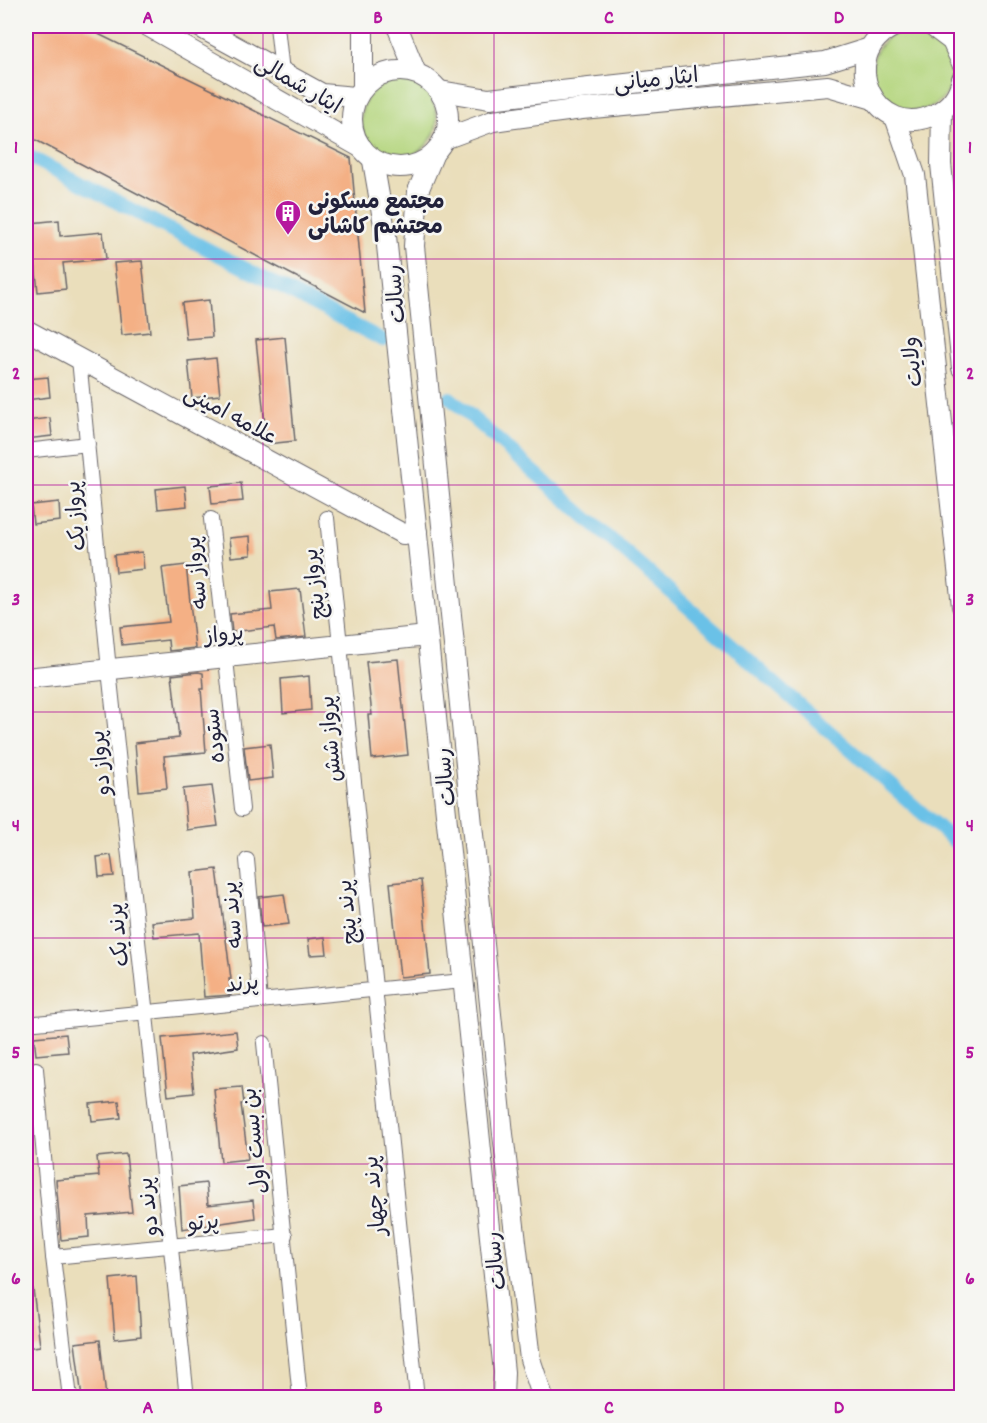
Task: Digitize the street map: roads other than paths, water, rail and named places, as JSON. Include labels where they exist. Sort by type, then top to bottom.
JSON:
[{"type":"street","name":"ایثار شمالی","points":[[148,26],[367,154]]},
{"type":"street","name":"ایثار شمالی","points":[[198,26],[322,94],[359,93]]},
{"type":"street","points":[[277,26],[282,72]]},
{"type":"street","points":[[363,26],[359,93],[352,117],[354,134],[367,154],[389,166],[406,167],[422,162],[439,146],[447,114],[440,91],[416,73],[397,26]]},
{"type":"street","points":[[932,26],[946,34],[960,52]]},
{"type":"street","points":[[881,34],[865,74],[873,99],[895,117],[919,120],[942,111],[950,104],[961,83]]},
{"type":"street","name":"ایثار میانی","points":[[440,91],[489,99],[825,62],[881,34]]},
{"type":"street","points":[[359,93],[374,78],[387,72],[416,73]]},
{"type":"street","name":"ایثار میانی","points":[[439,146],[493,121],[582,110],[828,86],[873,99]]},
{"type":"street","points":[[942,111],[941,164],[962,368]]},
{"type":"street","name":"ولایت","points":[[895,117],[915,175],[962,606]]},
{"type":"street","name":"رسالت","points":[[439,146],[418,191],[414,246],[503,1134],[530,1359],[543,1398]]},
{"type":"street","name":"رسالت","points":[[367,154],[386,236],[504,1372],[504,1398]]},
{"type":"street","name":"علامه امینی","points":[[26,330],[403,534],[417,532]]},
{"type":"street","name":"پرواز یک","points":[[79,359],[109,670]]},
{"type":"street","points":[[26,451],[88,444]]},
{"type":"street","name":"پرواز پنج","points":[[327,518],[342,645]]},
{"type":"street","name":"پرواز سه","points":[[211,519],[225,657]]},
{"type":"street","name":"پرواز","points":[[26,678],[427,636]]},
{"type":"street","name":"پرواز شش","points":[[342,645],[358,829]]},
{"type":"street","name":"ستوده","points":[[225,657],[243,809]]},
{"type":"street","name":"پرواز دو","points":[[109,670],[130,853]]},
{"type":"street","name":"پرند پنج","points":[[358,829],[376,990]]},
{"type":"street","name":"پرند یک","points":[[130,853],[146,1012]]},
{"type":"street","name":"پرند سه","points":[[247,860],[260,1001]]},
{"type":"street","name":"پرند","points":[[26,1024],[463,981]]},
{"type":"street","name":"پرند چهار","points":[[376,990],[394,1192],[417,1398]]},
{"type":"street","name":"پرند دو","points":[[146,1012],[188,1398]]},
{"type":"street","name":"بن بست اول","points":[[264,1043],[300,1398]]},
{"type":"street","points":[[36,1069],[53,1257],[70,1398]]},
{"type":"street","name":"پرتو","points":[[53,1257],[285,1234]]},
{"type":"waterway","points":[[26,155],[383,340]]},
{"type":"waterway","points":[[450,398],[962,848]]},
{"type":"place","name":"مجتمع مسکونی محتشم کاشانی","points":[[288,236]]}]
